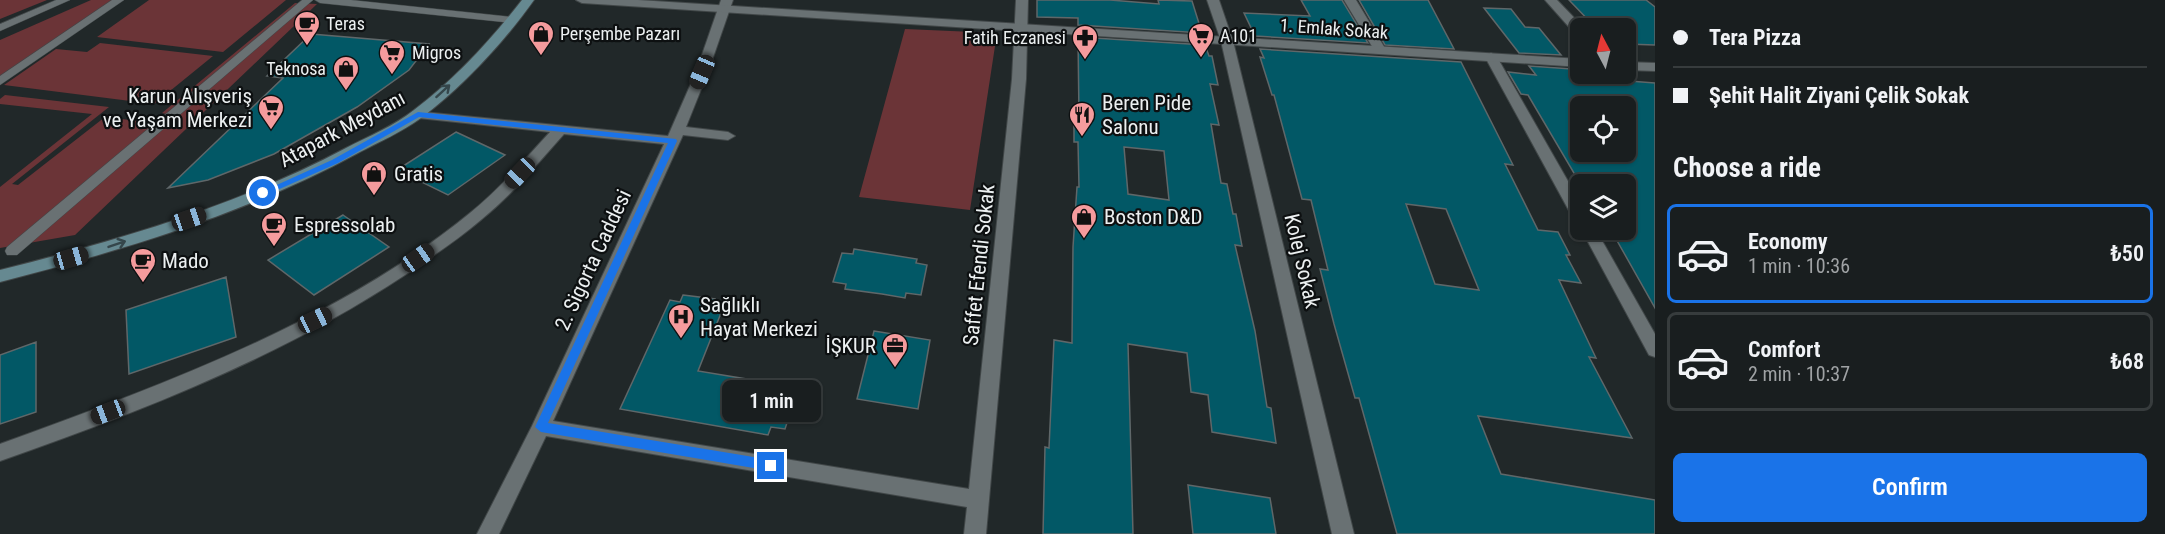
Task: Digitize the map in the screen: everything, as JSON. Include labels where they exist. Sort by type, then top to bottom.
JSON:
[{"type":"main road","name":"Atapark Meydanı","points":[[0,276],[107,247],[263,193],[335,162],[418,114],[467,69],[513,20],[528,0]]},
{"type":"street","points":[[0,28],[65,0]]},
{"type":"street","points":[[3,87],[119,0]]},
{"type":"street","points":[[12,251],[308,0]]},
{"type":"street","points":[[320,0],[513,20]]},
{"type":"street","name":"1. Emlak Sokak","points":[[582,0],[726,4],[1020,27],[1570,62]]},
{"type":"street","name":"Saffet Efendi Sokak","points":[[975,534],[1019,79],[1022,0]]},
{"type":"street","name":"Kolej Sokak","points":[[1213,0],[1227,40],[1343,534]]},
{"type":"street","points":[[1350,0],[1380,50]]},
{"type":"street","points":[[1551,0],[1570,21]]},
{"type":"street","name":"2. Sigorta Caddesi","points":[[488,534],[541,427],[675,135],[726,4]]},
{"type":"street","points":[[1491,57],[1570,198]]},
{"type":"street","points":[[1636,66],[1655,67]]},
{"type":"street","points":[[418,114],[561,129],[728,136]]},
{"type":"street","points":[[0,453],[108,412],[208,370],[334,311],[386,280],[484,209],[561,129]]},
{"type":"street","points":[[1593,240],[1655,350]]},
{"type":"street","points":[[541,427],[978,500]]},
{"type":"shaded area","points":[[0,0],[47,0],[0,19]]},
{"type":"shaded area","points":[[91,0],[118,0],[0,77],[0,40]]},
{"type":"shaded area","points":[[149,0],[286,0],[223,52],[97,37]]},
{"type":"shaded area","points":[[295,3],[317,4],[75,235],[0,248],[0,187],[92,114],[0,104],[0,99],[5,95],[109,107],[12,184],[18,185],[105,117],[155,123],[166,114],[162,113]]},
{"type":"shaded area","points":[[905,29],[997,33],[970,210],[859,197]]},
{"type":"shaded area","points":[[100,43],[213,56],[154,104],[4,85],[56,49],[87,52]]},
{"type":"building","points":[[1037,0],[1110,0],[1159,4],[1158,0],[1192,1],[1202,33],[1078,25],[1078,18],[1037,17]]},
{"type":"building","points":[[1301,0],[1342,0],[1368,43],[1255,36],[1244,13],[1310,16]]},
{"type":"building","points":[[1359,0],[1428,0],[1454,49],[1385,45]]},
{"type":"building","points":[[1569,0],[1646,0],[1655,7],[1655,45],[1636,44],[1636,18],[1586,18]]},
{"type":"building","points":[[1484,8],[1511,9],[1525,27],[1539,28],[1561,55],[1519,53]]},
{"type":"building","name":"Karun Alışveriş ve Yaşam Merkezi","points":[[311,34],[429,44],[409,70],[357,107],[274,154],[208,180],[168,188],[283,78],[267,76]]},
{"type":"building","points":[[1078,37],[1205,45],[1209,56],[1212,56],[1218,85],[1210,84],[1219,125],[1211,124],[1221,183],[1227,184],[1233,214],[1236,214],[1242,246],[1235,245],[1255,331],[1267,407],[1271,408],[1276,443],[1212,432],[1208,395],[1191,392],[1187,353],[1128,344],[1133,534],[1043,534],[1045,447],[1049,448],[1054,340],[1072,343],[1073,247],[1077,187],[1079,187],[1078,142],[1074,142],[1074,116],[1079,117]],"holes":[[[1124,147],[1164,151],[1169,200],[1128,194]]]},
{"type":"building","points":[[1260,49],[1461,62],[1513,165],[1505,164],[1538,230],[1558,232],[1570,255],[1566,255],[1581,283],[1559,280],[1596,358],[1589,357],[1632,438],[1478,416],[1501,474],[1655,500],[1655,534],[1397,534],[1359,398],[1355,398],[1334,324],[1320,269],[1328,270],[1311,200],[1302,199],[1274,95],[1272,95],[1260,57],[1264,58]],"holes":[[[1406,204],[1446,209],[1479,290],[1435,284]]]},
{"type":"building","points":[[1529,66],[1570,69],[1570,84],[1655,83],[1655,308],[1617,240],[1636,240],[1636,174],[1575,174],[1528,95],[1521,94],[1508,72],[1536,75]]},
{"type":"building","points":[[456,132],[505,155],[448,195],[397,170]]},
{"type":"building","points":[[343,215],[389,247],[314,295],[268,260]]},
{"type":"building","points":[[854,249],[917,259],[916,263],[927,265],[921,295],[906,293],[905,298],[845,289],[846,284],[833,282],[842,253],[853,254]]},
{"type":"building","points":[[226,277],[236,337],[129,374],[126,310]]},
{"type":"building","name":"Sağlıklı Hayat Merkezi","points":[[683,295],[715,299],[712,307],[723,308],[698,371],[783,385],[781,395],[795,398],[785,429],[771,427],[768,435],[620,409],[670,300],[680,302]]},
{"type":"building","name":"İŞKUR","points":[[874,331],[930,340],[918,409],[857,399]]},
{"type":"building","points":[[36,342],[36,412],[0,424],[0,355]]},
{"type":"building","points":[[1188,485],[1270,498],[1276,534],[1193,534]]},
{"type":"place","name":"Teras","points":[[307,47]]},
{"type":"place","name":"Perşembe Pazarı","points":[[541,57]]},
{"type":"place","name":"A101","points":[[1201,59]]},
{"type":"place","name":"Fatih Eczanesi","points":[[1085,61]]},
{"type":"place","name":"Migros","points":[[392,76]]},
{"type":"place","name":"Teknosa","points":[[346,92]]},
{"type":"place","name":"Karun Alışveriş ve Yaşam Merkezi","points":[[271,131]]},
{"type":"place","name":"Beren Pide Salonu","points":[[1082,138]]},
{"type":"place","name":"Gratis","points":[[374,197]]},
{"type":"place","name":"Boston D&D","points":[[1084,240]]},
{"type":"place","name":"Espressolab","points":[[274,248]]},
{"type":"place","name":"Mado","points":[[143,284]]},
{"type":"place","name":"Sağlıklı Hayat Merkezi","points":[[681,340]]},
{"type":"place","name":"İŞKUR","points":[[895,369]]},
{"type":"route","points":[[263,193],[335,162],[418,114],[673,141],[541,427],[771,466]]}]
